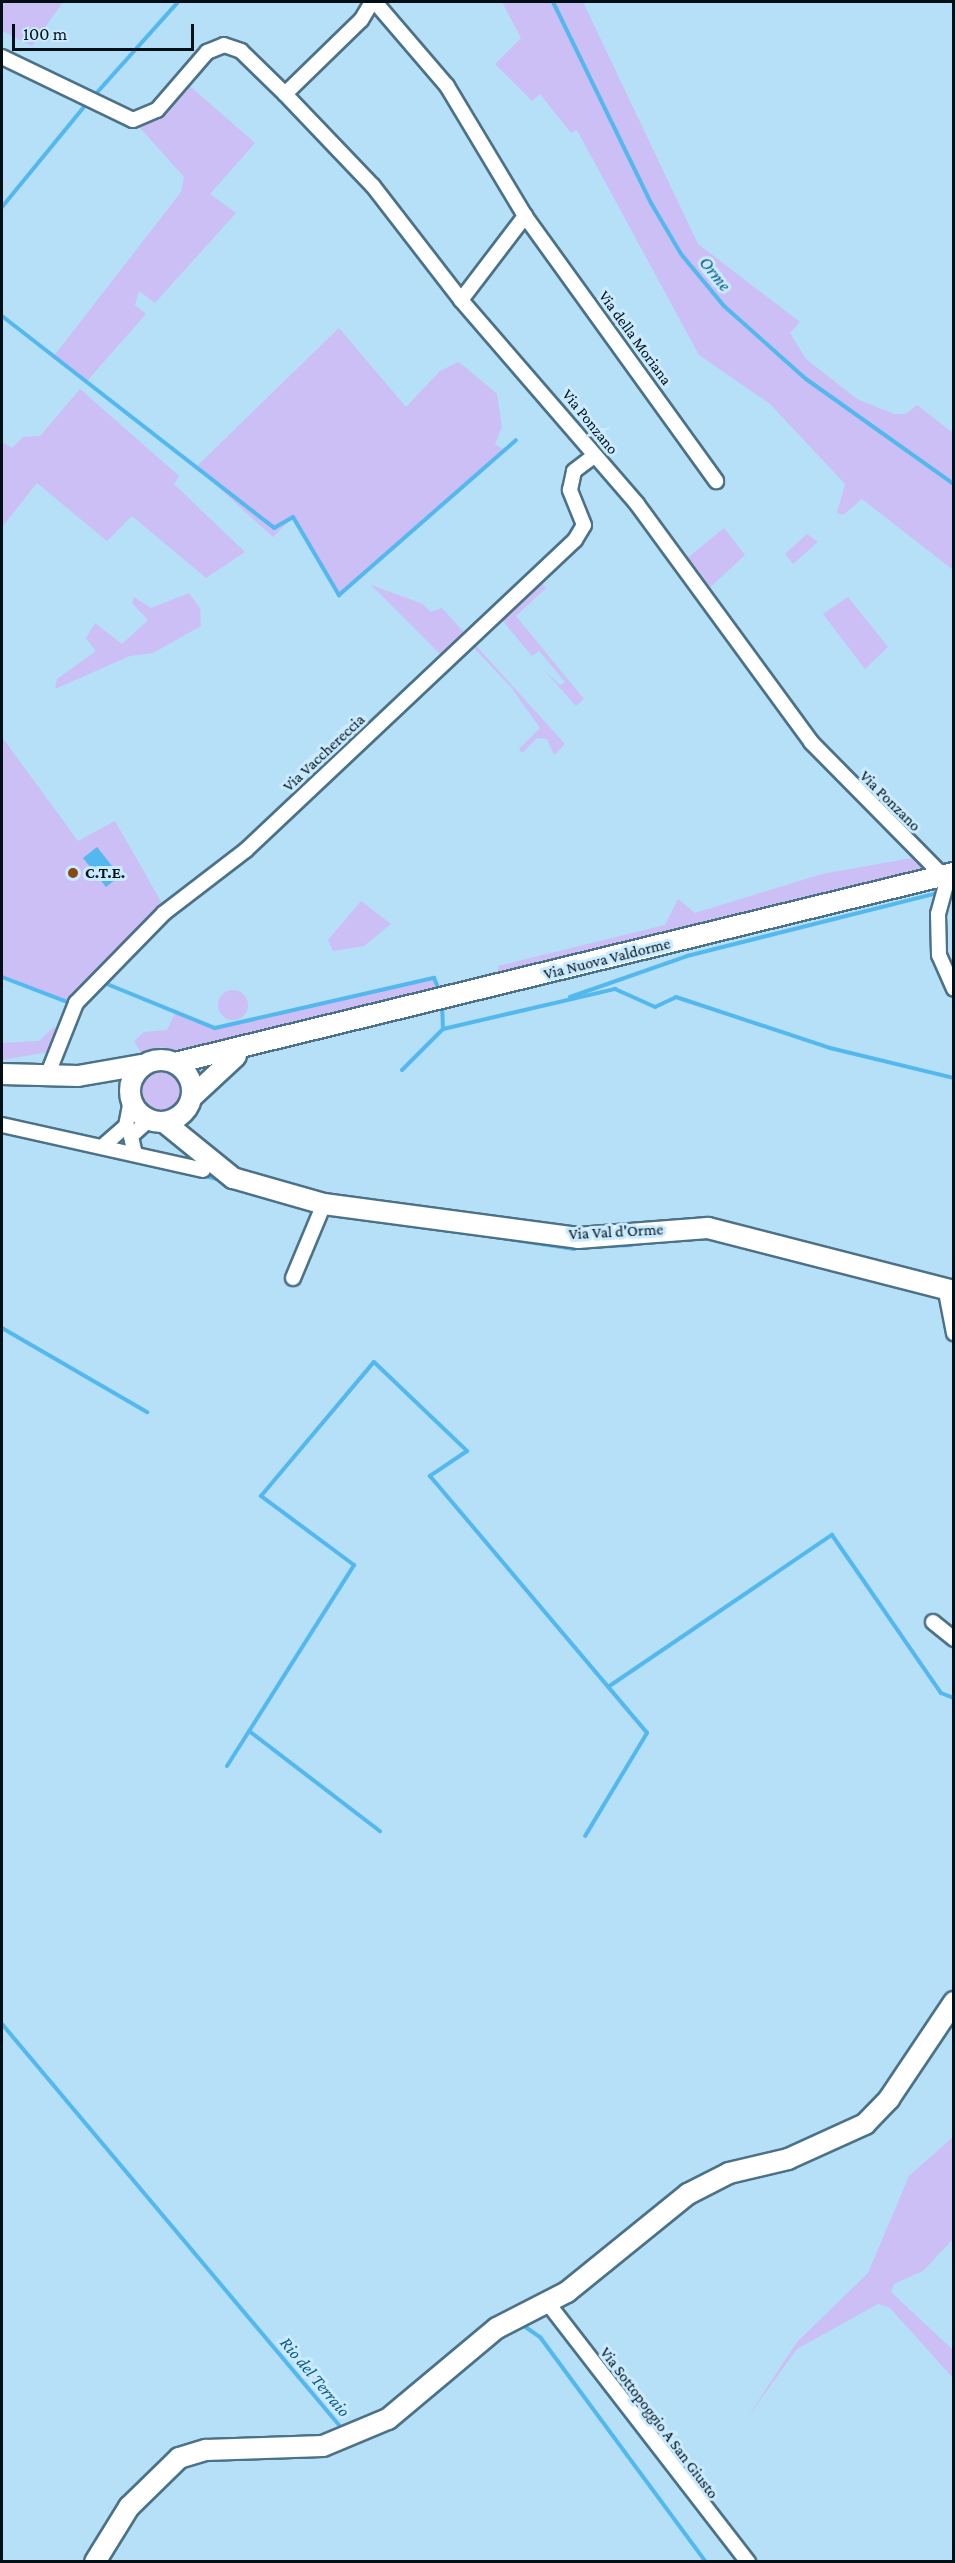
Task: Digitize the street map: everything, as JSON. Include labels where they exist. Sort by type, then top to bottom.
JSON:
[{"type":"street","points":[[285,94],[361,20],[374,2]]},
{"type":"street","name":"Via della Moriana","points":[[374,2],[447,86],[525,216],[716,481]]},
{"type":"street","name":"Via Ponzano","points":[[2,57],[133,120],[157,110],[207,52],[224,45],[241,51],[373,186],[461,300],[637,504],[811,742],[948,874]]},
{"type":"street","points":[[461,300],[525,216]]},
{"type":"street","name":"Via Vacchereccia","points":[[47,1076],[75,1003],[156,921],[246,850],[575,540],[584,525],[570,490],[574,471],[595,455]]},
{"type":"street","points":[[948,874],[938,914],[939,955],[954,989]]},
{"type":"street","name":"Via Nuova Valdorme","points":[[2,1074],[78,1076],[158,1060],[175,1063],[260,1045],[948,874]]},
{"type":"street","name":"Via Nuova Valdorme","points":[[78,1076],[131,1099],[157,1121],[191,1100],[227,1060],[260,1045]]},
{"type":"street","points":[[175,1063],[187,1073],[206,1166]]},
{"type":"street","points":[[103,1146],[126,1126],[132,1079],[142,1065]]},
{"type":"street","points":[[135,1154],[131,1136],[157,1121]]},
{"type":"street","name":"Via Val d'Orme","points":[[157,1121],[206,1166]]},
{"type":"street","name":"Via Val d'Orme","points":[[2,1125],[135,1154],[206,1166],[233,1178],[324,1204],[578,1238],[708,1228],[950,1292]]},
{"type":"street","points":[[293,1278],[324,1204]]},
{"type":"street","points":[[950,1292],[954,1333]]},
{"type":"street","points":[[933,1622],[954,1639]]},
{"type":"street","points":[[95,2562],[129,2507],[179,2458],[206,2450],[323,2446],[378,2423],[497,2328],[547,2302],[688,2194],[729,2173],[788,2159],[865,2124],[889,2099],[954,2002]]},
{"type":"street","name":"Via Sottopoggio A San Giusto","points":[[547,2302],[748,2562]]},
{"type":"shaded area","points":[[2,2],[63,2],[32,46],[2,31]]},
{"type":"shaded area","points":[[502,2],[583,2],[698,244],[800,322],[790,333],[806,359],[857,399],[894,414],[906,414],[917,405],[953,433],[953,570],[862,499],[843,515],[837,513],[845,484],[770,404],[699,355],[577,130],[571,133],[540,94],[532,101],[495,64],[521,38]]},
{"type":"shaded area","points":[[183,80],[255,143],[210,194],[236,213],[155,303],[139,291],[135,305],[146,314],[87,381],[54,356],[181,192],[184,177],[133,120],[145,118]]},
{"type":"shaded area","points":[[339,328],[406,407],[440,371],[458,362],[464,366],[497,394],[502,427],[495,444],[504,450],[339,595],[293,517],[273,537],[196,467]]},
{"type":"shaded area","points":[[80,389],[179,476],[174,484],[245,552],[206,578],[132,516],[107,541],[37,483],[2,527],[2,442],[12,448],[23,437],[40,436]]},
{"type":"shaded area","points":[[724,528],[745,555],[703,594],[680,564]]},
{"type":"shaded area","points":[[807,534],[818,542],[793,564],[785,554]]},
{"type":"shaded area","points":[[536,577],[546,588],[516,616],[584,699],[576,706],[544,670],[560,685],[565,682],[539,651],[532,656],[497,614]]},
{"type":"shaded area","points":[[371,585],[423,604],[431,612],[442,608],[565,744],[554,755],[547,739],[537,738],[522,753],[519,749],[540,728],[511,687],[468,642],[447,661]]},
{"type":"shaded area","points":[[189,593],[200,608],[201,626],[153,653],[130,656],[55,689],[57,679],[96,651],[86,638],[95,623],[122,644],[148,620],[132,603],[134,597],[151,608]]},
{"type":"shaded area","points":[[848,597],[888,647],[865,669],[823,614]]},
{"type":"shaded area","name":"C.T.E.","points":[[2,737],[78,841],[115,821],[163,905],[164,913],[70,1003],[2,977]]},
{"type":"shaded area","points":[[918,857],[924,868],[916,875],[498,977],[498,966],[665,925],[678,899],[695,913],[822,874]]},
{"type":"shaded area","points":[[361,901],[391,924],[364,946],[333,951],[328,940]]},
{"type":"shaded area","points":[[434,978],[440,991],[190,1053],[161,1047],[142,1055],[134,1041],[144,1032],[167,1030],[175,1013],[215,1028]]},
{"type":"shaded area","points":[[233,990],[244,994],[248,1005],[244,1016],[233,1020],[222,1016],[218,1005],[222,994]]},
{"type":"shaded area","points":[[54,1027],[58,1030],[48,1052],[2,1060],[2,1043],[39,1041]]},
{"type":"shaded area","points":[[156,1067],[166,1067],[178,1074],[185,1086],[185,1096],[178,1108],[166,1115],[156,1115],[141,1104],[137,1096],[137,1086],[148,1071]]},
{"type":"shaded area","points":[[953,2137],[953,2239],[923,2271],[894,2284],[891,2292],[953,2350],[953,2378],[890,2308],[878,2304],[797,2349],[747,2418],[797,2342],[868,2273],[909,2176]]},
{"type":"water","points":[[97,847],[120,876],[106,887],[83,858]]},
{"type":"waterway","points":[[93,97],[178,2]]},
{"type":"waterway","name":"Orme","points":[[553,2],[651,203],[681,254],[724,306],[806,379],[954,484]]},
{"type":"waterway","points":[[2,207],[83,108]]},
{"type":"waterway","points":[[2,316],[274,528],[293,517],[339,595],[516,440]]},
{"type":"waterway","points":[[570,997],[687,956],[937,893]]},
{"type":"waterway","points":[[2,977],[70,1003]]},
{"type":"waterway","points":[[102,982],[215,1028],[434,978],[440,992]]},
{"type":"waterway","points":[[402,1070],[443,1029],[615,989],[655,1007],[676,997],[830,1048],[954,1078]]},
{"type":"waterway","points":[[442,1002],[443,1029]]},
{"type":"waterway","points":[[202,1175],[224,1181]]},
{"type":"waterway","points":[[338,1216],[355,1218]]},
{"type":"waterway","points":[[448,1230],[575,1249]]},
{"type":"waterway","points":[[592,1247],[632,1245]]},
{"type":"waterway","points":[[2,1328],[147,1412]]},
{"type":"waterway","points":[[227,1766],[354,1565],[261,1496],[374,1362],[467,1451],[430,1476],[647,1733],[585,1836]]},
{"type":"waterway","points":[[608,1687],[832,1535],[941,1693],[954,1698]]},
{"type":"waterway","points":[[249,1731],[380,1831]]},
{"type":"waterway","name":"Rio del Terraio","points":[[2,2024],[344,2431]]},
{"type":"waterway","name":"Rio del Terraio","points":[[514,2329],[524,2326],[540,2337],[706,2562]]},
{"type":"place","name":"C.T.E.","points":[[73,873]]}]
